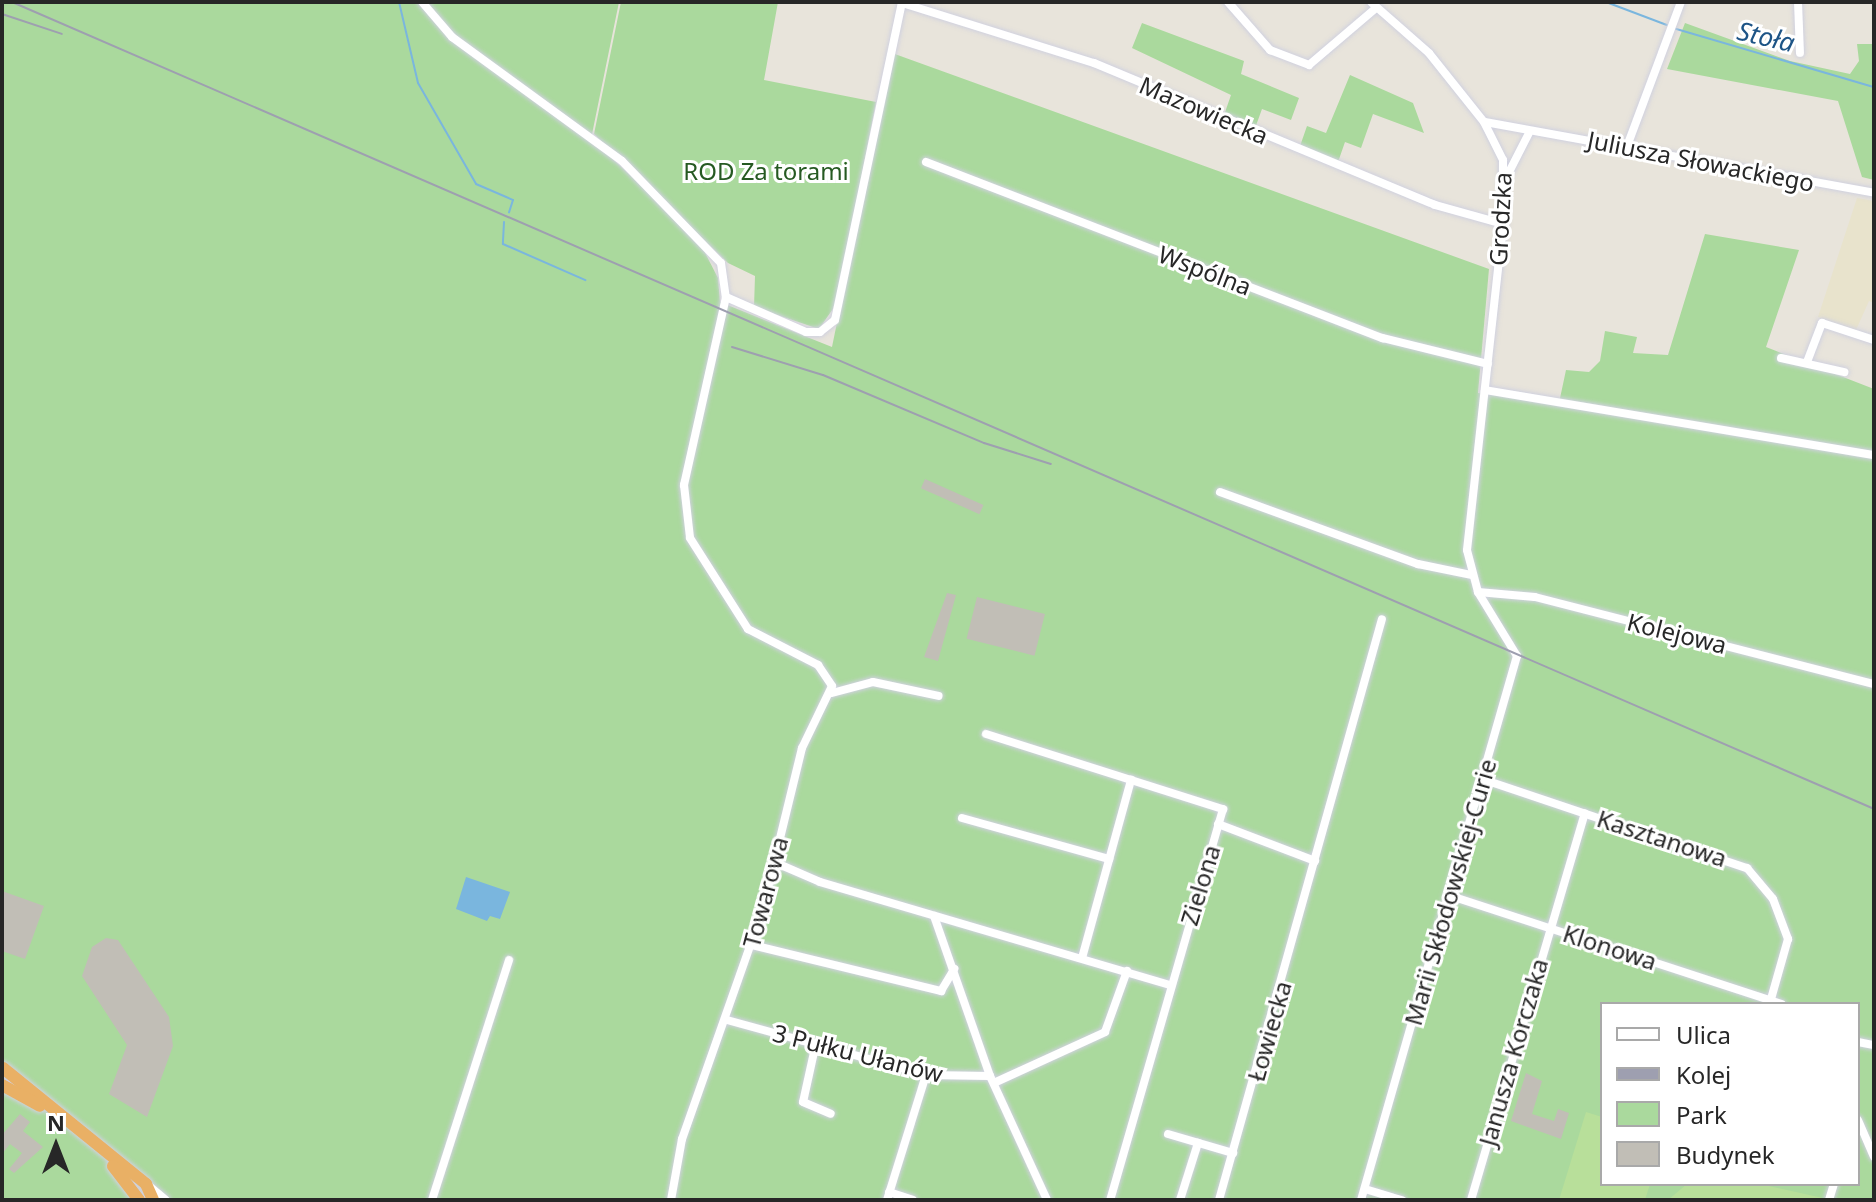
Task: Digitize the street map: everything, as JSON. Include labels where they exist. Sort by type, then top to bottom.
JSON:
[{"type":"highway","points":[[2,1061],[2,1070],[141,1193],[153,1200]]},
{"type":"highway","points":[[2,1085],[19,1089],[64,1124],[141,1193]]},
{"type":"street","points":[[422,2],[452,37],[622,161],[721,263],[726,297],[685,473],[690,538],[748,629],[824,670],[832,693],[873,682],[939,696]]},
{"type":"street","points":[[1228,2],[1270,50],[1309,65],[1374,5]]},
{"type":"street","points":[[1626,149],[1681,2]]},
{"type":"street","points":[[1798,2],[1800,53]]},
{"type":"street","points":[[726,297],[814,333],[835,320],[902,3]]},
{"type":"street","name":"Mazowiecka","points":[[902,3],[1094,63],[1435,205],[1503,224]]},
{"type":"street","name":"Grodzka","points":[[1374,5],[1429,53],[1484,122],[1507,176],[1467,550],[1471,575],[1478,592]]},
{"type":"street","name":"Juliusza Słowackiego","points":[[1484,122],[1529,133],[1568,134],[1626,149],[1874,193]]},
{"type":"street","points":[[1507,176],[1529,133]]},
{"type":"street","name":"Wspólna","points":[[926,162],[1383,338],[1488,364]]},
{"type":"street","points":[[1807,362],[1822,323],[1874,340]]},
{"type":"street","points":[[1781,358],[1844,372]]},
{"type":"street","points":[[1485,390],[1874,455]]},
{"type":"street","points":[[1220,492],[1418,564],[1471,575]]},
{"type":"street","name":"Kolejowa","points":[[1478,592],[1535,597],[1874,684]]},
{"type":"street","name":"Marii Skłodowskiej-Curie","points":[[1361,1200],[1517,656],[1478,592]]},
{"type":"street","name":"Łowiecka","points":[[1219,1200],[1382,619]]},
{"type":"street","name":"Towarowa","points":[[671,1200],[682,1139],[752,945],[802,748],[832,693]]},
{"type":"street","name":"Zielona","points":[[986,734],[1223,809],[1110,1200]]},
{"type":"street","name":"Kasztanowa","points":[[1482,779],[1729,859],[1760,880],[1788,939],[1771,999]]},
{"type":"street","points":[[1082,958],[1131,780]]},
{"type":"street","name":"Janusza Korczaka","points":[[1471,1200],[1548,927],[1585,813]]},
{"type":"street","points":[[962,818],[1109,859]]},
{"type":"street","points":[[1218,824],[1315,861]]},
{"type":"street","points":[[774,862],[935,919],[1171,985]]},
{"type":"street","name":"Klonowa","points":[[1448,895],[1778,1002]]},
{"type":"street","points":[[935,919],[993,1079],[1047,1200]]},
{"type":"street","points":[[752,945],[941,991],[954,969]]},
{"type":"street","points":[[432,1200],[509,960]]},
{"type":"street","points":[[993,1079],[1105,1032],[1127,971]]},
{"type":"street","name":"3 Pułku Ułanów","points":[[727,1020],[926,1075],[993,1079]]},
{"type":"street","points":[[816,1043],[803,1102],[831,1114]]},
{"type":"street","points":[[913,1200],[888,1196],[926,1075]]},
{"type":"street","points":[[1860,1128],[1874,1157]]},
{"type":"street","points":[[1168,1134],[1233,1153]]},
{"type":"street","points":[[1180,1200],[1198,1143]]},
{"type":"street","points":[[1365,1189],[1402,1200]]},
{"type":"street","points":[[141,1193],[166,1200]]},
{"type":"shaded area","points":[[1857,198],[1874,201],[1874,303],[1869,301],[1856,330],[1818,317]]},
{"type":"green space","points":[[2,2],[619,2],[591,139],[697,237],[718,278],[720,302],[832,347],[892,53],[1489,269],[1478,393],[1559,403],[1566,370],[1589,372],[1600,361],[1605,331],[1637,337],[1633,353],[1668,355],[1705,234],[1799,250],[1766,347],[1874,389],[1874,1200],[2,1200]]},
{"type":"green space","name":"ROD Za torami","points":[[621,2],[778,2],[764,80],[876,102],[837,303],[819,329],[754,307],[755,276],[728,263],[594,134]]},
{"type":"green space","points":[[1142,23],[1244,61],[1241,74],[1299,98],[1291,120],[1262,109],[1254,131],[1223,118],[1231,95],[1132,48]]},
{"type":"green space","points":[[1685,23],[1790,61],[1850,74],[1859,61],[1857,44],[1874,44],[1874,180],[1862,177],[1838,101],[1667,69]]},
{"type":"green space","points":[[1350,75],[1413,103],[1424,133],[1373,114],[1361,148],[1345,142],[1338,162],[1299,149],[1307,126],[1326,133]]},
{"type":"green space","points":[[1586,1112],[1600,1116],[1600,1186],[1649,1186],[1645,1200],[1559,1200]]},
{"type":"green space","points":[[1685,1186],[1769,1186],[1823,1198],[1668,1200]]},
{"type":"water","points":[[466,877],[510,892],[500,919],[490,916],[487,921],[456,909]]},
{"type":"building","points":[[925,479],[983,505],[979,514],[921,488]]},
{"type":"building","points":[[947,593],[956,595],[938,661],[924,657]]},
{"type":"building","points":[[977,597],[1045,614],[1035,656],[967,639]]},
{"type":"building","points":[[2,891],[44,906],[25,959],[2,951]]},
{"type":"building","points":[[106,938],[118,940],[169,1017],[173,1046],[147,1117],[109,1094],[127,1045],[82,976],[92,947]]},
{"type":"building","points":[[1526,1073],[1542,1081],[1532,1114],[1554,1121],[1558,1109],[1569,1113],[1561,1139],[1511,1121]]},
{"type":"building","points":[[20,1114],[30,1122],[23,1131],[43,1147],[14,1173],[9,1169],[22,1153],[10,1144],[2,1154],[2,1135]]},
{"type":"waterway","points":[[399,2],[418,83],[476,184],[513,200],[509,212]]},
{"type":"waterway","name":"Stoła","points":[[1606,2],[1667,25]]},
{"type":"waterway","name":"Stoła","points":[[1673,28],[1874,87]]},
{"type":"waterway","points":[[504,222],[503,244],[585,280]]},
{"type":"railway","points":[[12,2],[1874,809]]},
{"type":"railway","points":[[2,14],[62,34]]},
{"type":"railway","points":[[732,347],[823,375],[984,443],[1051,464]]}]
